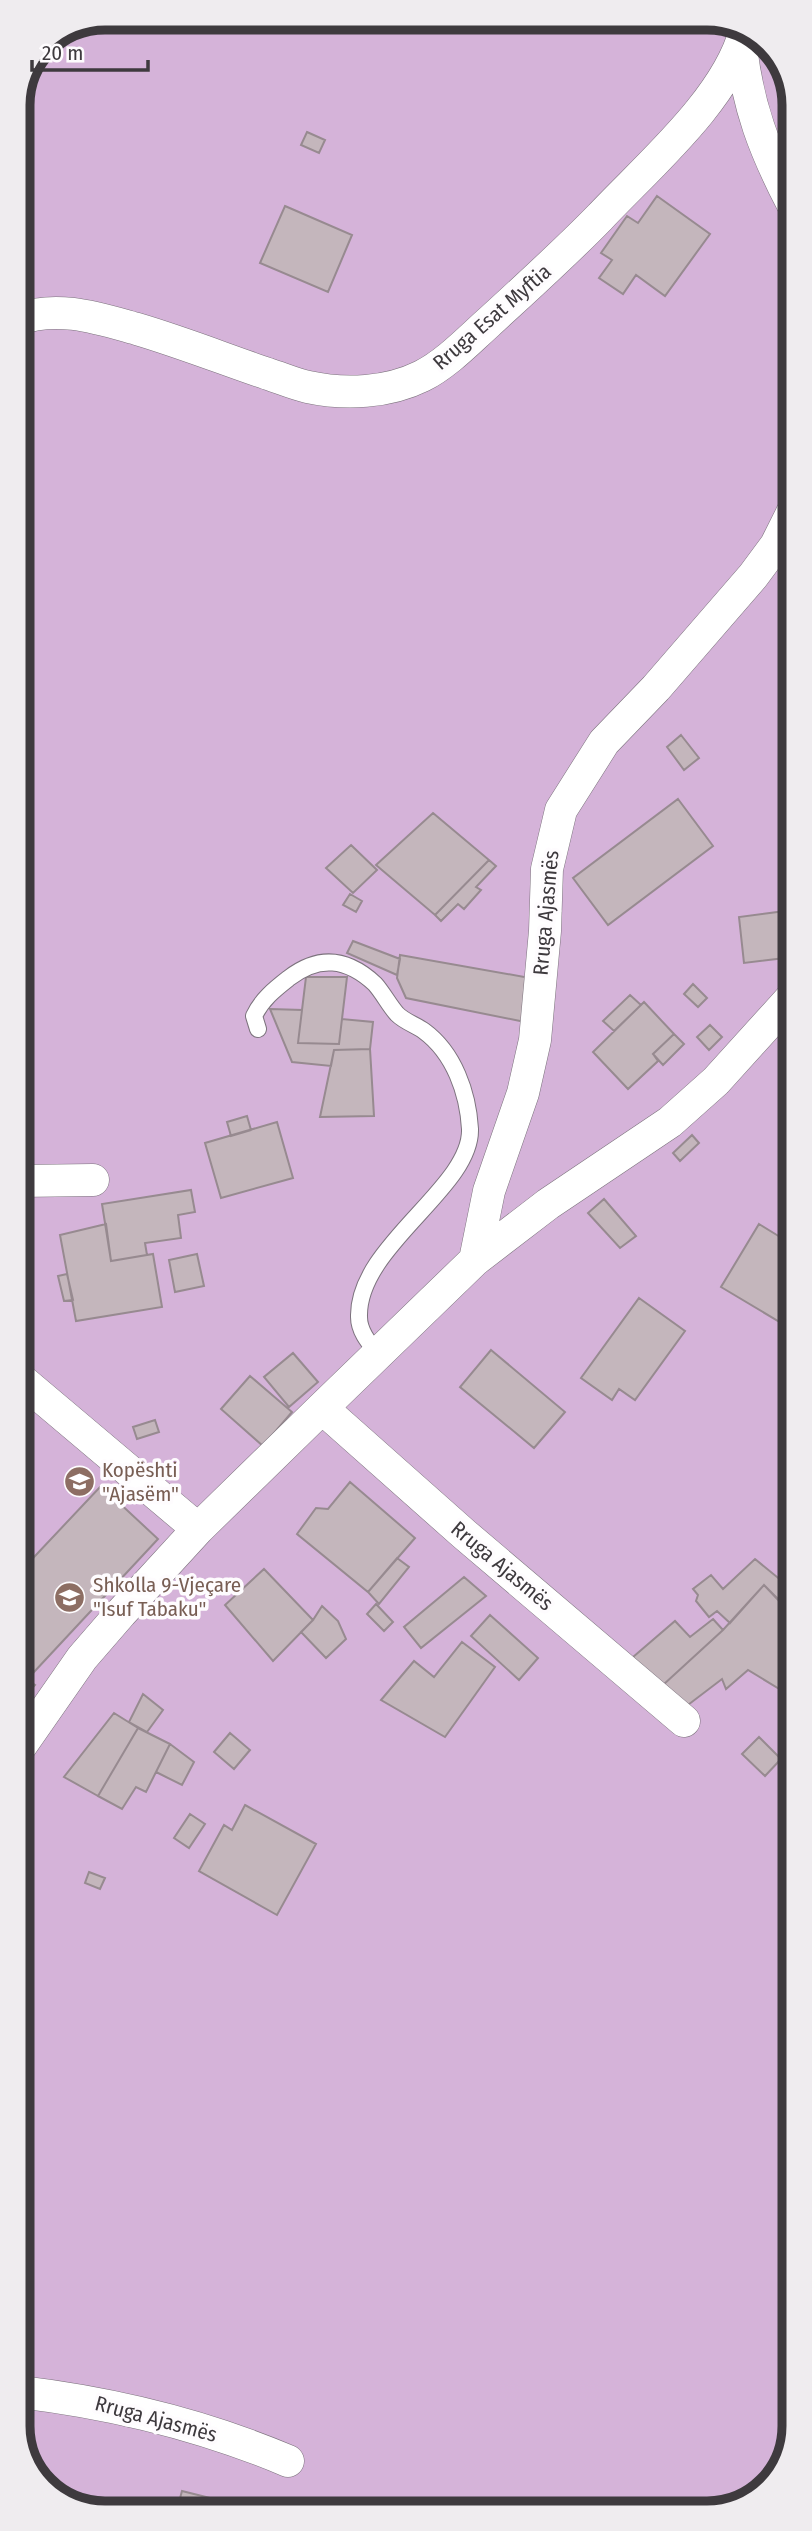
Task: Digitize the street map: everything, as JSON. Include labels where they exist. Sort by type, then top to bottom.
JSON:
[{"type":"street","points":[[743,39],[750,105],[782,184]]},
{"type":"street","name":"Rruga Esat Myftia","points":[[30,314],[57,311],[97,318],[144,331],[307,387],[352,392],[392,387],[424,376],[462,347],[577,241],[698,114],[725,78],[743,39]]},
{"type":"street","name":"Rruga Ajasmës","points":[[475,1260],[489,1191],[523,1093],[535,1040],[545,930],[547,869],[561,810],[604,742],[656,688],[752,576],[782,534]]},
{"type":"street","points":[[30,1733],[82,1658],[198,1529],[321,1408],[475,1260],[548,1204],[670,1122],[716,1081],[782,1008]]},
{"type":"street","points":[[30,1181],[93,1180]]},
{"type":"street","points":[[30,1387],[198,1529]]},
{"type":"street","name":"Rruga Ajasmës","points":[[321,1408],[684,1721]]},
{"type":"street","name":"Rruga Ajasmës","points":[[30,2393],[86,2400],[186,2425],[251,2445],[288,2461]]},
{"type":"lane","points":[[258,1028],[254,1016],[260,1004],[274,989],[310,964],[326,961],[341,964],[373,983],[397,1014],[435,1041],[446,1053],[464,1094],[470,1132],[461,1162],[445,1184],[403,1230],[364,1289],[359,1318],[364,1335],[378,1354]]},
{"type":"shaded area","points":[[712,30],[736,35],[757,48],[772,67],[780,86],[782,2426],[781,2441],[767,2472],[749,2489],[726,2499],[100,2501],[81,2497],[59,2486],[42,2468],[32,2445],[30,105],[35,76],[42,63],[63,42],[90,31]]},
{"type":"building","points":[[307,132],[325,140],[319,153],[301,145]]},
{"type":"building","points":[[657,196],[710,234],[665,296],[636,275],[623,294],[599,278],[612,260],[601,253],[627,216],[638,223]]},
{"type":"building","points":[[285,206],[352,235],[328,292],[260,263]]},
{"type":"building","points":[[681,735],[699,758],[684,770],[667,747]]},
{"type":"building","points":[[678,799],[713,846],[608,925],[573,878]]},
{"type":"building","points":[[433,813],[489,860],[435,915],[376,865]]},
{"type":"building","points":[[351,845],[377,870],[353,893],[326,868]]},
{"type":"building","points":[[489,860],[496,866],[476,887],[481,890],[464,909],[458,904],[441,921],[435,915]]},
{"type":"building","points":[[350,894],[362,901],[356,912],[343,905]]},
{"type":"building","points":[[782,911],[782,958],[744,963],[739,917]]},
{"type":"building","points":[[353,941],[400,959],[397,975],[347,953]]},
{"type":"building","points":[[400,955],[530,978],[525,1022],[406,998],[397,978]]},
{"type":"building","points":[[306,977],[347,977],[339,1044],[298,1043]]},
{"type":"building","points":[[693,984],[707,998],[698,1007],[684,994]]},
{"type":"building","points":[[630,995],[641,1005],[614,1031],[603,1021]]},
{"type":"building","points":[[644,1002],[674,1034],[653,1054],[658,1061],[628,1089],[593,1052]]},
{"type":"building","points":[[270,1009],[302,1010],[298,1043],[339,1044],[342,1019],[373,1022],[370,1049],[334,1050],[331,1066],[292,1062]]},
{"type":"building","points":[[710,1025],[722,1037],[709,1050],[697,1037]]},
{"type":"building","points":[[674,1034],[684,1044],[663,1065],[653,1054]]},
{"type":"building","points":[[370,1049],[374,1116],[320,1117],[334,1050]]},
{"type":"building","points":[[247,1116],[251,1130],[231,1136],[227,1122]]},
{"type":"building","points":[[277,1122],[293,1178],[221,1198],[205,1143]]},
{"type":"building","points":[[692,1135],[699,1143],[680,1161],[673,1153]]},
{"type":"building","points":[[191,1190],[195,1212],[178,1215],[181,1238],[145,1243],[147,1255],[111,1261],[102,1204]]},
{"type":"building","points":[[604,1199],[636,1236],[620,1248],[588,1213]]},
{"type":"building","points":[[106,1224],[111,1261],[153,1254],[162,1307],[76,1321],[60,1235]]},
{"type":"building","points":[[759,1224],[782,1238],[782,1323],[721,1287]]},
{"type":"building","points":[[197,1254],[204,1286],[175,1292],[169,1260]]},
{"type":"building","points":[[67,1274],[73,1300],[64,1301],[58,1276]]},
{"type":"building","points":[[639,1298],[685,1331],[635,1400],[619,1389],[612,1400],[581,1378]]},
{"type":"building","points":[[491,1350],[565,1412],[534,1448],[460,1387]]},
{"type":"building","points":[[293,1353],[318,1382],[289,1407],[264,1377]]},
{"type":"building","points":[[250,1376],[292,1412],[263,1446],[221,1409]]},
{"type":"building","points":[[155,1420],[159,1432],[137,1439],[133,1427]]},
{"type":"building","points":[[350,1482],[415,1538],[368,1592],[297,1534],[316,1508],[328,1509]]},
{"type":"building","points":[[101,1486],[158,1539],[34,1672],[30,1668],[30,1561]]},
{"type":"building","points":[[397,1558],[409,1567],[379,1604],[368,1592]]},
{"type":"building","points":[[755,1559],[782,1581],[782,1602],[764,1585],[730,1623],[717,1611],[709,1617],[696,1601],[698,1595],[693,1589],[711,1575],[723,1589]]},
{"type":"building","points":[[264,1569],[313,1620],[273,1661],[225,1605]]},
{"type":"building","points":[[464,1577],[486,1596],[421,1648],[404,1627]]},
{"type":"building","points":[[764,1585],[782,1603],[782,1689],[748,1670],[726,1689],[722,1679],[684,1708],[663,1685],[723,1630]]},
{"type":"building","points":[[376,1604],[393,1622],[384,1631],[367,1614]]},
{"type":"building","points":[[322,1606],[338,1621],[346,1639],[326,1658],[301,1632]]},
{"type":"building","points":[[490,1615],[538,1658],[519,1680],[471,1636]]},
{"type":"building","points":[[713,1619],[723,1630],[663,1685],[626,1663],[675,1621],[690,1637]]},
{"type":"building","points":[[462,1642],[495,1667],[445,1737],[381,1700],[414,1661],[434,1677]]},
{"type":"building","points":[[143,1694],[163,1710],[147,1732],[129,1722]]},
{"type":"building","points":[[114,1713],[138,1728],[98,1796],[64,1777]]},
{"type":"building","points":[[138,1728],[170,1744],[146,1792],[136,1787],[122,1809],[98,1796]]},
{"type":"building","points":[[230,1733],[250,1750],[234,1769],[214,1752]]},
{"type":"building","points":[[759,1737],[781,1759],[765,1776],[742,1754]]},
{"type":"building","points":[[170,1744],[194,1762],[182,1785],[156,1772]]},
{"type":"building","points":[[245,1805],[316,1844],[277,1915],[199,1871],[224,1825],[232,1830]]},
{"type":"building","points":[[190,1814],[205,1824],[189,1848],[174,1838]]},
{"type":"building","points":[[89,1872],[105,1878],[100,1889],[85,1883]]},
{"type":"building","points":[[182,2491],[222,2501],[179,2501]]},
{"type":"place","name":"Kopështi \"Ajasëm\"","points":[[79,1482]]},
{"type":"place","name":"Shkolla 9-Vjeçare \"Isuf Tabaku\"","points":[[70,1597]]}]
